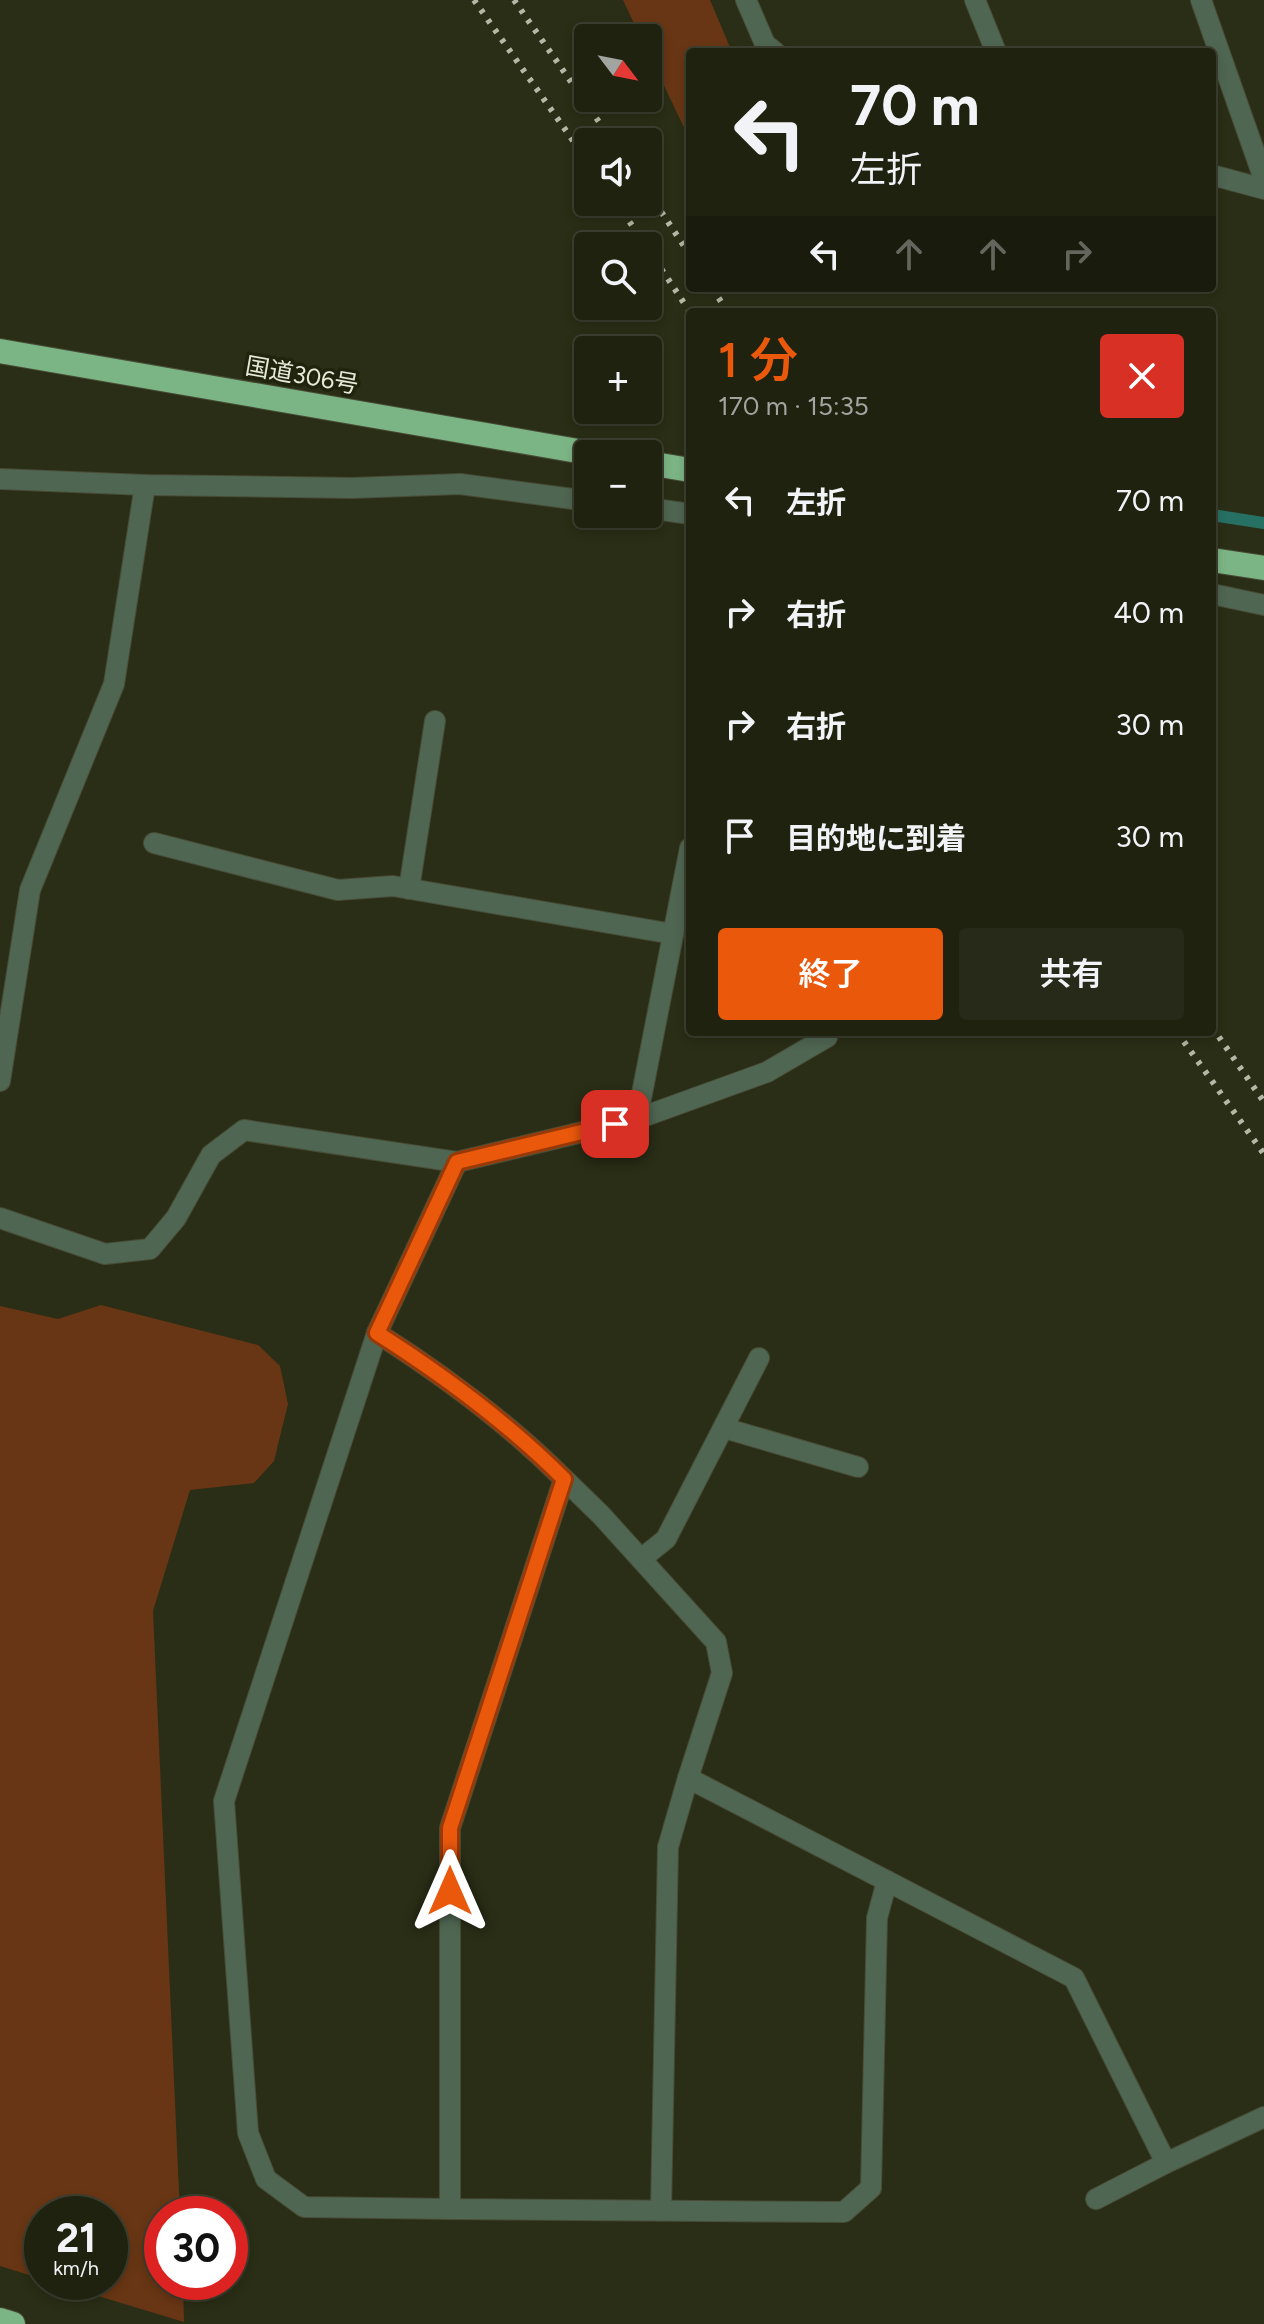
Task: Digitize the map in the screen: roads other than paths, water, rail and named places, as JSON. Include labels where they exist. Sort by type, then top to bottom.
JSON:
[{"type":"highway","name":"国道306号","points":[[0,351],[574,450]]},
{"type":"highway","points":[[662,465],[686,469]]},
{"type":"highway","points":[[1216,561],[1264,568]]},
{"type":"highway","points":[[0,2320],[13,2324]]},
{"type":"street","points":[[746,0],[765,44],[770,48]]},
{"type":"street","points":[[975,0],[994,48]]},
{"type":"street","points":[[1201,0],[1264,179]]},
{"type":"street","points":[[1216,176],[1264,189]]},
{"type":"street","points":[[0,479],[352,488],[460,484],[574,499]]},
{"type":"street","points":[[0,1081],[30,890],[114,684],[145,485]]},
{"type":"street","points":[[662,510],[686,513]]},
{"type":"street","points":[[1216,595],[1264,605]]},
{"type":"street","points":[[409,889],[435,721]]},
{"type":"street","points":[[154,843],[338,890],[393,886],[673,934]]},
{"type":"street","points":[[637,1119],[686,868]]},
{"type":"street","points":[[0,1218],[105,1254],[150,1249],[176,1218],[211,1155],[244,1130],[457,1162],[637,1119],[767,1072],[827,1036]]},
{"type":"street","points":[[457,1162],[377,1333],[224,1801],[248,2133],[266,2179],[304,2207],[844,2212],[871,2188],[877,1918],[887,1881]]},
{"type":"street","points":[[377,1333],[422,1361],[534,1449],[716,1642],[722,1673],[668,1847],[661,2210]]},
{"type":"street","points":[[641,1559],[666,1539],[759,1358]]},
{"type":"street","points":[[724,1428],[858,1467]]},
{"type":"street","points":[[450,2209],[450,1828],[564,1479]]},
{"type":"street","points":[[688,1778],[1074,1978],[1166,2163]]},
{"type":"street","points":[[1096,2199],[1264,2117]]},
{"type":"waterway","points":[[1216,516],[1264,523]]},
{"type":"railway","points":[[474,0],[574,142]]},
{"type":"railway","points":[[514,0],[603,128]]},
{"type":"railway","points":[[662,213],[686,249]]},
{"type":"railway","points":[[626,216],[636,232]]},
{"type":"railway","points":[[662,270],[687,308]]},
{"type":"railway","points":[[715,292],[725,308]]},
{"type":"railway","points":[[1216,1033],[1264,1102]]},
{"type":"railway","points":[[1180,1036],[1264,1154]]}]
